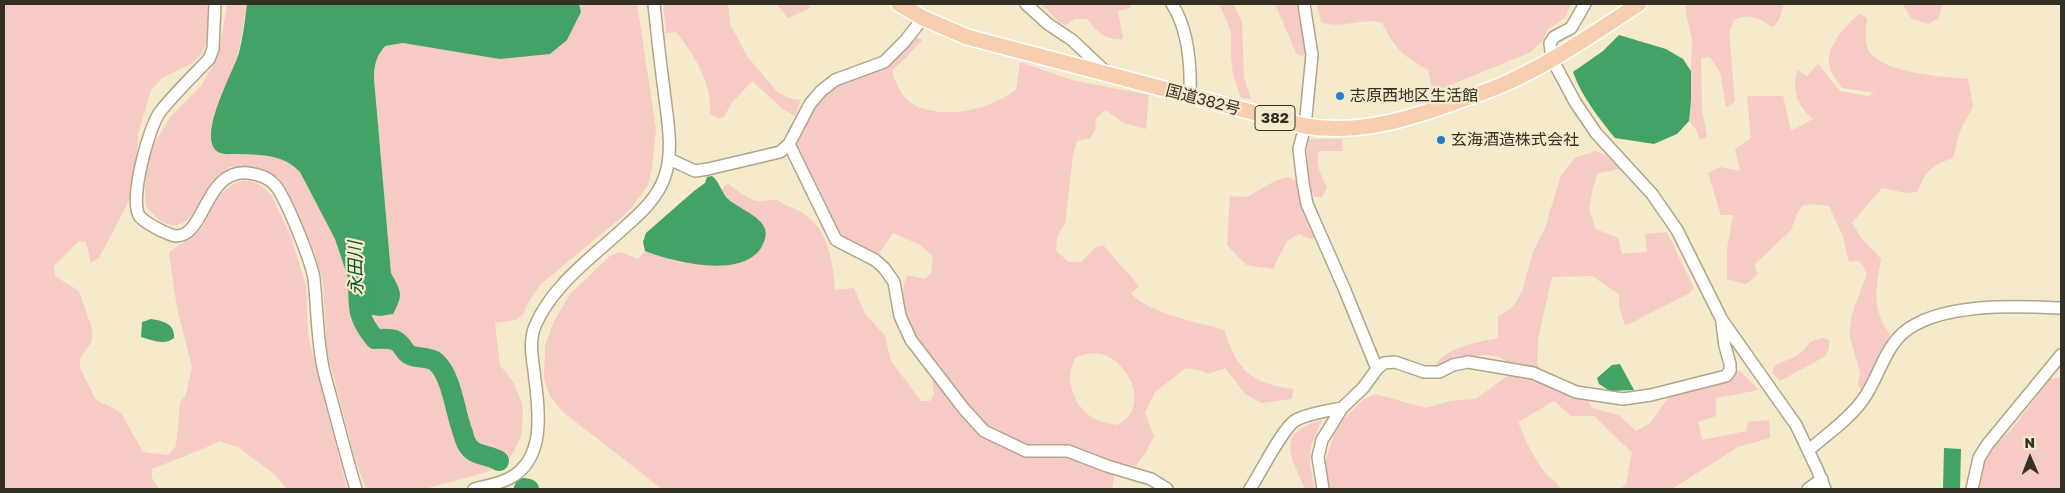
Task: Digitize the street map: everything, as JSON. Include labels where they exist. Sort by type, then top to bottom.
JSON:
[{"type":"highway","name":"国道382号","points":[[899,4],[923,18],[967,37],[1326,130],[1355,129],[1396,121],[1433,110],[1504,84],[1552,59],[1639,4]]},
{"type":"street","points":[[215,4],[213,49],[209,59],[159,113],[143,153],[137,192],[137,207],[140,216],[158,229],[174,236],[181,236],[188,232],[200,218],[210,198],[224,179],[243,173],[262,175],[274,184],[290,212],[314,276],[322,362],[356,489]]},
{"type":"street","points":[[474,489],[511,477],[526,463],[533,453],[538,421],[531,347],[534,328],[548,303],[569,279],[652,200],[660,189],[669,159],[668,127],[654,4]]},
{"type":"street","points":[[1027,4],[1048,24],[1072,40],[1108,74]]},
{"type":"street","points":[[1172,4],[1185,36],[1190,96]]},
{"type":"street","points":[[1304,4],[1312,55],[1305,126],[1300,149],[1302,183],[1307,204],[1377,369]]},
{"type":"street","points":[[1585,4],[1572,28],[1554,37],[1550,43],[1552,59],[1575,102],[1596,133],[1652,194],[1677,230],[1722,320],[1796,425],[1823,484],[1808,489]]},
{"type":"street","points":[[669,159],[696,171],[708,170],[780,152],[789,144],[810,104],[821,90],[835,80],[884,62],[923,18]]},
{"type":"street","points":[[789,144],[836,240],[875,260],[884,268],[894,282],[900,316],[911,340],[964,409],[984,431],[1026,451],[1068,451],[1107,466],[1151,479],[1166,489]]},
{"type":"street","points":[[1809,450],[1862,401],[1890,350],[1904,332],[1911,328],[1953,311],[1986,307],[2061,308]]},
{"type":"street","points":[[1323,489],[1318,457],[1322,440],[1342,408],[1363,388],[1377,369],[1384,363],[1395,362],[1424,372],[1438,372],[1453,365],[1468,362],[1533,373],[1576,392],[1623,399],[1651,396],[1726,376],[1730,371],[1730,364],[1725,346],[1722,320]]},
{"type":"street","points":[[1972,489],[1979,458],[1987,445],[2061,355]]},
{"type":"street","points":[[1250,489],[1283,433],[1294,421],[1342,408]]},
{"type":"shaded area","points":[[4,4],[209,4],[211,26],[202,54],[191,64],[162,78],[151,90],[138,134],[134,182],[130,199],[99,258],[91,263],[86,242],[79,241],[54,266],[55,276],[79,291],[92,329],[92,341],[80,358],[80,368],[96,400],[121,413],[143,452],[168,455],[176,446],[180,403],[186,394],[192,367],[177,308],[169,253],[200,230],[217,198],[224,191],[240,181],[246,180],[257,183],[272,196],[291,237],[306,286],[308,335],[347,489],[287,489],[273,473],[238,447],[219,441],[152,469],[152,478],[159,489],[4,489]]},
{"type":"shaded area","points":[[227,4],[247,4],[221,154],[253,154],[273,157],[292,165],[300,172],[335,239],[357,305],[401,291],[391,273],[374,79],[376,61],[385,46],[403,43],[436,48],[567,40],[581,12],[579,4],[637,4],[656,129],[652,168],[648,185],[631,208],[540,285],[529,301],[524,313],[516,320],[495,323],[500,365],[513,382],[521,401],[523,412],[521,437],[510,458],[498,467],[424,489],[366,489],[354,456],[327,351],[323,282],[314,250],[287,190],[279,178],[264,171],[248,167],[229,167],[213,180],[192,215],[183,223],[173,226],[162,222],[147,208],[145,199],[146,164],[150,151],[170,117],[201,86],[211,69],[221,41]]},
{"type":"shaded area","points":[[663,4],[728,4],[730,24],[747,56],[777,92],[789,98],[801,100],[795,116],[783,109],[752,81],[731,104],[724,117],[718,118],[710,114],[708,92],[701,70],[676,32],[666,33]]},
{"type":"shaded area","points":[[777,4],[809,4],[810,8],[788,18]]},
{"type":"shaded area","points":[[1041,4],[1132,4],[1129,8],[1118,11],[1123,39],[1111,39],[1102,35],[1087,19],[1075,19],[1066,25],[1060,23]]},
{"type":"shaded area","points":[[1219,4],[1233,4],[1242,22],[1244,77],[1251,99],[1241,98],[1233,75],[1231,31]]},
{"type":"shaded area","points":[[1275,4],[1298,4],[1306,52],[1303,56],[1297,55]]},
{"type":"shaded area","points":[[1317,4],[1571,4],[1565,18],[1547,30],[1543,40],[1531,52],[1433,92],[1428,70],[1400,51],[1382,23],[1367,21],[1336,25],[1321,22]]},
{"type":"shaded area","points":[[1686,4],[1784,4],[1779,20],[1773,27],[1758,19],[1749,17],[1734,20],[1729,31],[1735,102],[1726,107],[1720,72],[1710,57],[1701,58],[1702,109],[1707,137],[1700,140],[1696,129],[1689,121],[1692,40]]},
{"type":"shaded area","points":[[1902,4],[1943,4],[1938,19],[1928,24],[1912,19]]},
{"type":"shaded area","points":[[1859,14],[1867,18],[1866,42],[1868,49],[1874,57],[1898,69],[1968,79],[1973,106],[1960,131],[1953,158],[1930,170],[1917,192],[1906,193],[1882,188],[1852,223],[1862,239],[1881,259],[1876,298],[1877,307],[1890,335],[1863,393],[1858,384],[1860,373],[1849,334],[1852,314],[1867,274],[1859,261],[1849,262],[1843,237],[1829,206],[1811,204],[1802,206],[1791,230],[1754,265],[1758,274],[1746,284],[1727,279],[1727,249],[1733,215],[1721,215],[1708,173],[1720,167],[1740,171],[1735,149],[1751,138],[1747,96],[1783,96],[1791,131],[1813,119],[1803,109],[1797,97],[1795,84],[1797,70],[1807,76],[1818,64],[1840,91],[1868,96],[1875,93],[1842,88],[1832,73],[1829,63],[1829,55],[1836,40],[1841,32]]},
{"type":"shaded area","points":[[916,37],[922,40],[892,70],[900,90],[910,102],[918,107],[937,112],[972,110],[995,102],[1016,90],[1020,62],[1072,80],[1149,95],[1146,129],[1124,123],[1105,110],[1096,118],[1095,131],[1090,138],[1077,141],[1073,155],[1065,224],[1057,237],[1056,251],[1069,262],[1081,262],[1096,247],[1104,246],[1139,286],[1131,294],[1140,301],[1163,312],[1224,330],[1235,356],[1248,373],[1266,383],[1293,389],[1292,399],[1262,403],[1246,395],[1225,368],[1208,374],[1186,368],[1155,392],[1145,413],[1154,436],[1136,466],[1116,462],[1112,489],[662,489],[563,412],[550,396],[544,379],[545,346],[554,321],[570,294],[610,256],[621,252],[638,259],[645,251],[681,263],[724,265],[758,220],[733,203],[725,195],[721,190],[728,183],[749,198],[757,201],[777,200],[802,213],[812,221],[820,230],[829,252],[835,290],[854,288],[865,314],[885,336],[891,361],[921,401],[930,401],[934,394],[932,381],[942,371],[917,338],[911,326],[903,302],[903,289],[907,275],[925,279],[931,273],[933,256],[920,245],[893,233],[877,257],[842,236],[798,154],[797,142],[803,127],[824,97],[853,76],[891,62]],"holes":[[[1090,353],[1103,354],[1113,360],[1121,366],[1132,383],[1134,393],[1132,411],[1125,420],[1116,425],[1099,421],[1090,416],[1074,397],[1070,381],[1072,364],[1076,357]]]},
{"type":"shaded area","points":[[1306,139],[1342,139],[1343,151],[1319,151],[1319,169],[1327,187],[1322,197],[1315,197],[1310,189]]},
{"type":"shaded area","points":[[1595,151],[1606,155],[1620,169],[1598,173],[1589,209],[1596,229],[1618,238],[1622,254],[1647,252],[1645,234],[1667,232],[1694,288],[1688,294],[1625,326],[1619,306],[1619,294],[1592,276],[1552,277],[1538,339],[1537,364],[1549,385],[1555,390],[1589,402],[1592,408],[1619,415],[1636,431],[1650,423],[1668,398],[1715,384],[1731,377],[1739,370],[1759,390],[1716,398],[1716,416],[1698,422],[1702,440],[1746,431],[1748,422],[1769,420],[1770,438],[1738,447],[1672,489],[1621,489],[1626,484],[1632,452],[1595,416],[1571,416],[1554,401],[1518,422],[1538,462],[1560,489],[1329,489],[1324,466],[1331,443],[1339,424],[1363,400],[1375,394],[1426,408],[1450,401],[1476,399],[1510,374],[1511,364],[1502,358],[1493,356],[1473,356],[1435,365],[1455,349],[1498,338],[1498,316],[1512,308],[1522,292],[1533,252],[1545,228],[1561,175],[1575,158]]},
{"type":"shaded area","points":[[1288,177],[1297,182],[1315,238],[1310,239],[1299,234],[1287,241],[1273,269],[1246,265],[1227,245],[1230,196],[1247,197],[1275,181]]},
{"type":"shaded area","points":[[1822,338],[1829,340],[1829,349],[1824,357],[1780,381],[1772,373],[1775,365],[1799,354],[1810,342]]},
{"type":"shaded area","points":[[2061,377],[2061,489],[1978,489],[1979,477],[1987,458],[1996,445],[2011,430],[2050,379]]},
{"type":"shaded area","points":[[1322,420],[1311,446],[1310,463],[1314,489],[1305,489],[1295,466],[1290,447],[1292,439],[1297,432]]},
{"type":"water","points":[[247,4],[579,4],[581,12],[567,40],[550,54],[500,59],[403,43],[385,46],[379,54],[375,65],[374,79],[391,273],[400,293],[399,302],[393,314],[380,316],[366,314],[357,305],[335,239],[300,172],[285,161],[269,156],[222,154],[212,144],[213,119],[239,53]]},
{"type":"water","points":[[1619,35],[1666,49],[1683,59],[1691,71],[1689,121],[1677,134],[1654,144],[1615,138],[1586,98],[1573,72],[1603,51]]},
{"type":"water","points":[[712,176],[727,198],[762,224],[766,234],[761,248],[751,257],[738,263],[723,265],[706,265],[672,260],[645,251],[643,242],[646,233],[705,183],[707,177]]},
{"type":"water","points":[[151,319],[171,326],[174,338],[163,342],[141,337],[142,322]]},
{"type":"water","points":[[1620,364],[1634,390],[1610,391],[1599,384],[1597,378],[1612,365]]},
{"type":"water","points":[[1944,448],[1961,449],[1960,489],[1943,489]]},
{"type":"waterway","name":"永田川","points":[[358,277],[359,310],[364,323],[375,339],[395,340],[408,354],[436,362],[446,376],[468,446],[479,454],[499,461]]},
{"type":"waterway","name":"永田川","points":[[524,488],[529,489]]},
{"type":"place","name":"志原西地区生活館","points":[[1340,96]]},
{"type":"place","name":"玄海酒造株式会社","points":[[1441,140]]}]
